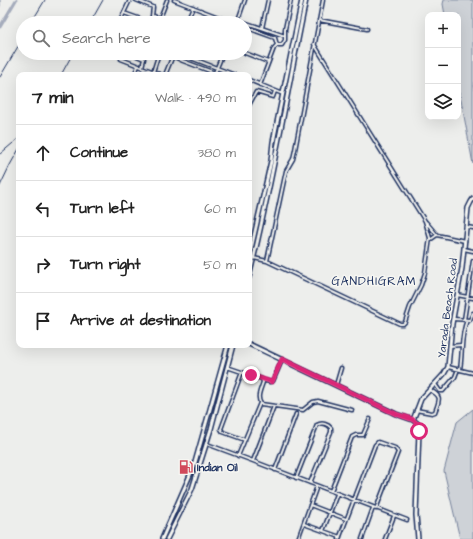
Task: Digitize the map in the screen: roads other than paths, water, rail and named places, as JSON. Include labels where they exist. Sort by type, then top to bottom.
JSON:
[{"type":"main road","points":[[252,266],[275,161],[302,0]]},
{"type":"main road","points":[[252,244],[306,0]]},
{"type":"main road","name":"Yarada Beach Road","points":[[413,420],[421,399],[444,374],[448,367],[453,319],[467,226],[468,208],[470,202],[473,200]]},
{"type":"main road","points":[[255,231],[259,232]]},
{"type":"main road","points":[[252,345],[417,423],[419,431],[416,515],[418,539]]},
{"type":"main road","points":[[162,539],[194,466],[227,348]]},
{"type":"main road","points":[[167,539],[192,489],[207,444],[231,348]]},
{"type":"street","points":[[122,16],[130,0]]},
{"type":"street","points":[[136,0],[153,7],[152,16]]},
{"type":"street","points":[[161,16],[167,0]]},
{"type":"street","points":[[174,0],[216,16]]},
{"type":"street","points":[[239,16],[245,0]]},
{"type":"street","points":[[262,28],[268,0]]},
{"type":"street","points":[[260,85],[274,48],[277,45],[284,43],[291,0]]},
{"type":"street","points":[[267,261],[286,171],[293,159],[295,150],[323,0]]},
{"type":"street","points":[[189,16],[192,7]]},
{"type":"street","points":[[124,12],[133,16]]},
{"type":"street","points":[[319,20],[367,29]]},
{"type":"street","points":[[252,25],[285,36]]},
{"type":"street","points":[[252,30],[275,38],[277,45]]},
{"type":"street","points":[[314,44],[425,221],[437,235],[465,241]]},
{"type":"street","points":[[252,55],[269,62]]},
{"type":"street","points":[[123,60],[153,72],[157,60]]},
{"type":"street","points":[[142,67],[144,60]]},
{"type":"street","points":[[165,72],[170,60]]},
{"type":"street","points":[[182,60],[210,72]]},
{"type":"street","points":[[196,60],[227,72]]},
{"type":"street","points":[[216,72],[221,60]]},
{"type":"street","points":[[135,72],[138,66]]},
{"type":"street","points":[[252,81],[285,95]]},
{"type":"street","points":[[252,99],[256,92],[273,97],[275,91]]},
{"type":"street","points":[[254,258],[267,261],[400,324],[403,324],[425,273],[430,240],[425,221]]},
{"type":"street","points":[[467,226],[473,228]]},
{"type":"street","points":[[430,240],[437,235]]},
{"type":"street","points":[[464,249],[473,251]]},
{"type":"street","points":[[435,384],[440,391],[443,391],[459,369],[462,356],[461,345],[466,320],[473,261]]},
{"type":"street","points":[[457,296],[473,298]]},
{"type":"street","points":[[453,319],[470,320],[473,313]]},
{"type":"street","points":[[450,346],[461,345]]},
{"type":"street","points":[[227,367],[270,382],[273,381],[282,359]]},
{"type":"street","points":[[448,367],[473,373]]},
{"type":"street","points":[[336,385],[341,368]]},
{"type":"street","points":[[242,372],[221,429],[223,432],[245,440]]},
{"type":"street","points":[[238,456],[260,403],[259,395],[263,382],[262,379]]},
{"type":"street","points":[[416,410],[432,413],[435,412],[439,396],[430,390]]},
{"type":"street","points":[[260,403],[274,406],[286,406],[303,410],[318,400],[352,410]]},
{"type":"street","points":[[253,461],[274,406]]},
{"type":"street","points":[[275,470],[296,414]]},
{"type":"street","points":[[331,492],[352,438],[356,435],[363,435],[370,419]]},
{"type":"street","points":[[296,478],[317,425],[322,424],[329,426],[331,428],[331,432],[310,483]]},
{"type":"street","points":[[303,524],[340,538],[375,445],[378,442],[395,448],[398,455],[362,539]]},
{"type":"street","points":[[207,444],[407,520]]},
{"type":"street","points":[[298,539],[317,486]]},
{"type":"street","points":[[323,531],[337,494]]},
{"type":"street","points":[[310,505],[347,519]]},
{"type":"street","points":[[385,539],[394,516]]},
{"type":"waterway","points":[[0,0],[0,6]]},
{"type":"waterway","points":[[0,27],[16,0]]},
{"type":"railway","points":[[35,16],[45,0]]},
{"type":"railway","points":[[94,16],[103,0]]},
{"type":"railway","points":[[0,77],[16,50]]},
{"type":"railway","points":[[63,72],[69,60]]},
{"type":"railway","points":[[0,154],[16,141]]},
{"type":"railway","points":[[0,186],[16,154]]},
{"type":"place","name":"Indian Oil","points":[[186,467]]},
{"type":"district","name":"GANDHIGRAM","points":[[374,281]]}]
